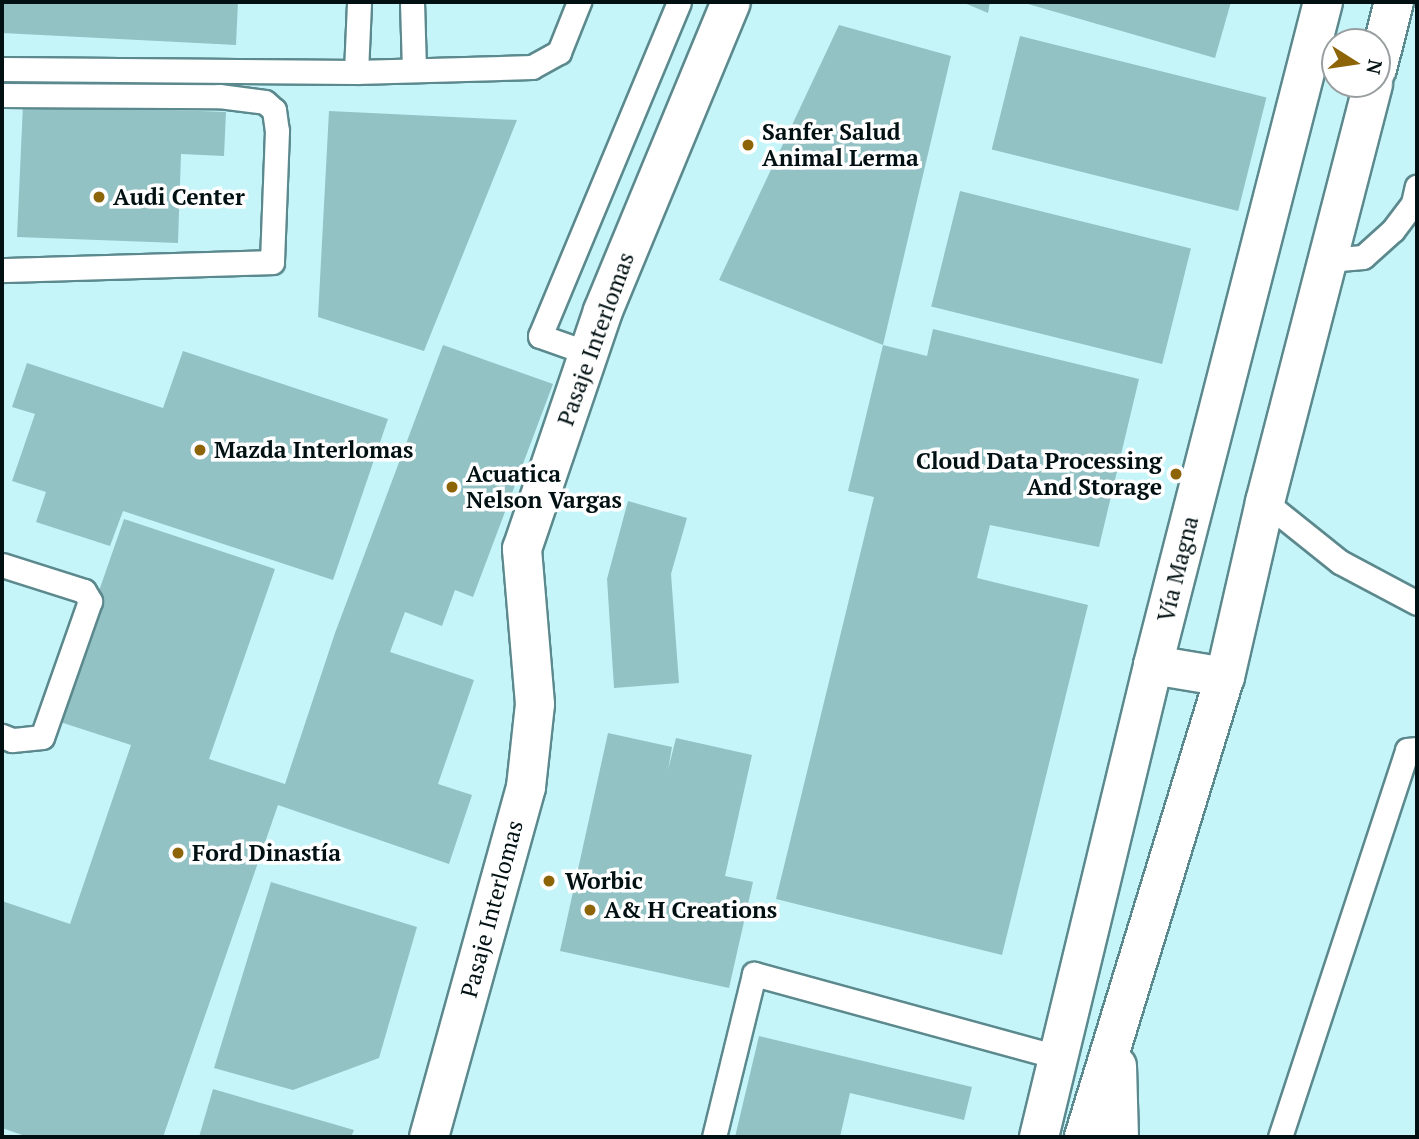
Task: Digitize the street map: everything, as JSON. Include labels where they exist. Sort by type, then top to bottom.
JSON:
[{"type":"street","name":"Pasaje Interlomas","points":[[429,1137],[526,787],[536,704],[522,549],[588,353],[731,2]]},
{"type":"street","name":"Vía Magna","points":[[1039,1137],[1153,665],[1323,2]]},
{"type":"street","points":[[1387,28],[1394,2]]},
{"type":"street","points":[[1084,1137],[1225,677],[1265,502],[1369,98]]},
{"type":"street","points":[[1153,665],[1225,677]]},
{"type":"street","points":[[1116,1037],[1119,1137]]},
{"type":"lane","points":[[356,72],[359,2]]},
{"type":"lane","points":[[412,2],[414,70]]},
{"type":"lane","points":[[2,69],[356,72],[532,67],[559,52],[579,2]]},
{"type":"lane","points":[[588,353],[541,337],[678,2]]},
{"type":"lane","points":[[2,95],[219,96],[265,102],[274,110],[277,131],[272,262],[2,270]]},
{"type":"lane","points":[[1328,260],[1363,257],[1394,230],[1413,203],[1417,186]]},
{"type":"lane","points":[[1265,502],[1340,562],[1417,603]]},
{"type":"lane","points":[[2,565],[84,591],[90,601],[42,737],[12,740],[2,736]]},
{"type":"lane","points":[[1280,1137],[1407,750],[1417,749]]},
{"type":"lane","points":[[714,1137],[754,974],[1058,1057]]},
{"type":"building","points":[[2,2],[238,2],[236,45],[2,33]]},
{"type":"building","points":[[962,2],[990,2],[988,13]]},
{"type":"building","points":[[1021,2],[1231,2],[1215,58]]},
{"type":"building","points":[[839,25],[951,56],[883,345],[719,280]]},
{"type":"building","points":[[1020,36],[1266,97],[1238,211],[992,150]]},
{"type":"building","name":"Audi Center","points":[[23,104],[226,112],[224,156],[181,154],[178,243],[17,237]]},
{"type":"building","points":[[329,111],[517,120],[424,351],[318,317]]},
{"type":"building","points":[[960,191],[1191,249],[1162,364],[931,306]]},
{"type":"building","points":[[933,329],[1139,379],[1099,547],[990,525],[977,578],[1088,605],[1002,955],[776,899],[874,497],[848,491],[883,345],[927,356]]},
{"type":"building","name":"Ford Dinastía","points":[[443,345],[553,384],[473,597],[455,590],[442,626],[405,612],[390,652],[474,680],[438,784],[472,795],[449,864],[278,805],[163,1137],[28,1137],[2,1128],[2,901],[70,924],[131,745],[54,720],[124,519],[275,569],[209,759],[285,784],[335,633]]},
{"type":"building","name":"Mazda Interlomas","points":[[183,351],[388,419],[333,580],[123,511],[110,546],[36,522],[46,492],[12,481],[35,414],[12,407],[27,363],[163,408]]},
{"type":"building","points":[[628,501],[687,518],[671,574],[679,683],[614,688],[607,579]]},
{"type":"building","points":[[608,733],[672,747],[668,770],[676,738],[752,755],[725,876],[753,882],[729,988],[560,951]]},
{"type":"building","points":[[271,882],[417,927],[379,1058],[293,1090],[214,1068]]},
{"type":"building","points":[[759,1036],[972,1087],[964,1120],[850,1093],[840,1137],[735,1137]]},
{"type":"building","points":[[213,1089],[354,1130],[351,1137],[199,1137]]},
{"type":"place","name":"Sanfer Salud Animal Lerma","points":[[748,145]]},
{"type":"place","name":"Audi Center","points":[[99,197]]},
{"type":"place","name":"Mazda Interlomas","points":[[200,450]]},
{"type":"place","name":"Cloud Data Processing And Storage","points":[[1176,474]]},
{"type":"place","name":"Acuatica Nelson Vargas","points":[[452,487]]},
{"type":"place","name":"Ford Dinastía","points":[[178,853]]},
{"type":"place","name":"Worbic","points":[[549,881]]},
{"type":"place","name":"A& H Creations","points":[[590,910]]}]
